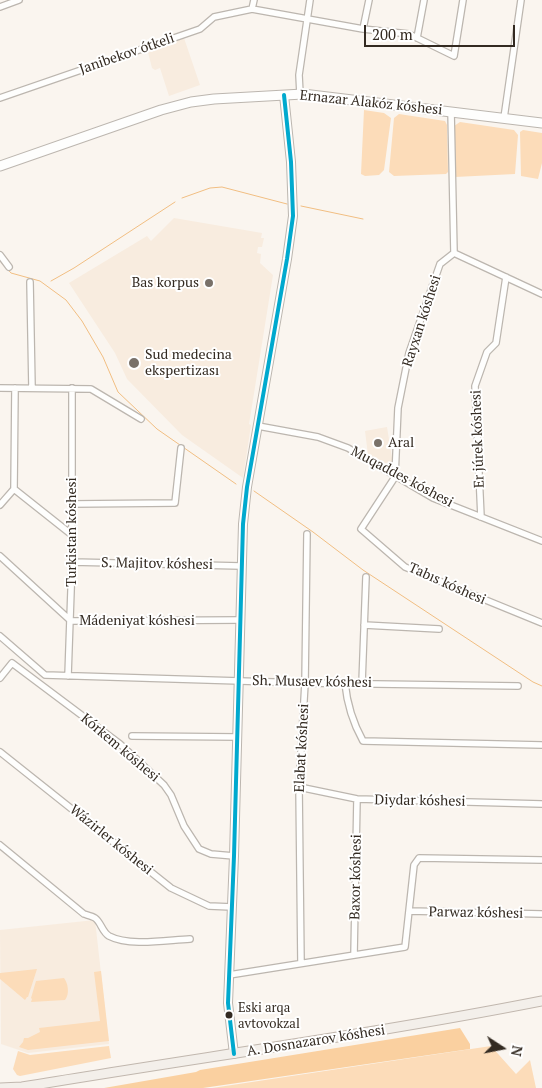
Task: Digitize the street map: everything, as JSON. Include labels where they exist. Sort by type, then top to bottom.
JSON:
[{"type":"main road","name":"Ernazar Alakóz kóshesi","points":[[0,166],[139,117],[191,102],[244,96],[300,94],[542,123]]},
{"type":"main road","name":"A. Dosnazarov kóshesi","points":[[0,1088],[234,1054],[428,1023],[542,1001]]},
{"type":"street","points":[[0,7],[19,0]]},
{"type":"street","points":[[254,0],[252,8],[363,29],[410,34],[454,56],[463,0]]},
{"type":"street","points":[[300,94],[299,75],[310,0]]},
{"type":"street","points":[[363,29],[369,0]]},
{"type":"street","points":[[418,38],[424,0]]},
{"type":"street","points":[[504,118],[521,0]]},
{"type":"street","name":"Janibekov ótkeli","points":[[0,98],[200,29],[214,17],[252,8]]},
{"type":"street","points":[[234,1054],[228,1003],[234,856],[241,566],[247,490],[293,216],[291,162],[284,95]]},
{"type":"street","points":[[451,112],[454,252],[542,294]]},
{"type":"street","name":"Rayxan kóshesi","points":[[395,476],[398,408],[409,353],[440,264],[454,252]]},
{"type":"street","points":[[0,255],[9,268]]},
{"type":"street","name":"Er júrek kóshesi","points":[[481,517],[476,386],[487,352],[496,343],[506,277]]},
{"type":"street","points":[[30,282],[32,388]]},
{"type":"street","points":[[0,388],[91,389],[141,419]]},
{"type":"street","points":[[0,504],[14,489],[15,388]]},
{"type":"street","name":"Turkistan kóshesi","points":[[68,676],[72,562],[72,388]]},
{"type":"street","name":"Muqaddes kóshesi","points":[[258,426],[318,438],[348,448],[433,498],[542,541]]},
{"type":"street","points":[[72,504],[176,503],[181,448]]},
{"type":"street","name":"Tabıs kóshesi","points":[[395,476],[361,529],[405,567],[542,624]]},
{"type":"street","points":[[14,489],[72,535]]},
{"type":"street","name":"Elabat kóshesi","points":[[300,963],[299,787],[305,683],[307,534]]},
{"type":"street","name":"Mádeniyat kóshesi","points":[[0,556],[71,621],[240,620]]},
{"type":"street","name":"S. Majitov kóshesi","points":[[72,562],[241,566]]},
{"type":"street","points":[[362,684],[366,577]]},
{"type":"street","points":[[364,625],[440,629]]},
{"type":"street","name":"Sh. Musaev kóshesi","points":[[0,636],[46,675],[305,683],[518,686]]},
{"type":"street","name":"Kórkem kóshesi","points":[[0,678],[12,663],[120,744],[164,785],[171,795],[184,826],[199,849],[211,854],[234,856]]},
{"type":"street","points":[[345,683],[350,713],[363,741],[542,745]]},
{"type":"street","points":[[132,736],[237,737]]},
{"type":"street","name":"Wázirler kóshesi","points":[[0,752],[171,888],[209,906],[232,907]]},
{"type":"street","name":"Diydar kóshesi","points":[[299,787],[357,799],[542,804]]},
{"type":"street","name":"Baxor kóshesi","points":[[354,955],[357,799]]},
{"type":"street","points":[[0,845],[84,914],[94,917],[105,933],[112,937],[134,941],[190,939]]},
{"type":"street","points":[[229,975],[405,947],[414,865],[419,858],[542,860]]},
{"type":"street","name":"Parwaz kóshesi","points":[[409,911],[542,914]]},
{"type":"shaded area","points":[[184,38],[200,85],[169,96],[160,68],[155,70],[152,68],[148,52]]},
{"type":"shaded area","points":[[364,110],[384,113],[391,118],[384,170],[379,175],[365,176],[361,174]]},
{"type":"shaded area","points":[[399,114],[445,121],[447,125],[448,172],[446,174],[394,176],[389,172],[394,118]]},
{"type":"shaded area","points":[[460,122],[514,130],[518,135],[515,174],[455,177],[454,126]]},
{"type":"shaded area","points":[[523,130],[542,133],[542,163],[538,179],[521,176],[520,132]]},
{"type":"shaded area","points":[[174,218],[262,233],[261,238],[264,238],[262,247],[258,247],[257,253],[261,254],[260,263],[273,275],[249,424],[251,425],[243,478],[182,435],[127,379],[115,353],[69,283],[147,236],[151,241]]},
{"type":"shaded area","name":"Aral","points":[[387,427],[393,464],[391,466],[368,455],[365,431]]},
{"type":"shaded area","points":[[95,920],[109,1044],[28,1053],[1,1044],[0,930]]},
{"type":"shaded area","points":[[37,969],[28,997],[25,1000],[0,979],[0,973]]},
{"type":"shaded area","points":[[101,971],[109,1041],[28,1050],[19,1047],[24,1038],[40,1032],[39,1028],[100,1021],[94,972]]},
{"type":"shaded area","points":[[64,978],[68,989],[68,995],[65,1000],[31,1002],[36,981]]},
{"type":"shaded area","points":[[460,1028],[470,1044],[470,1049],[203,1088],[104,1088],[200,1070]]},
{"type":"shaded area","points":[[109,1046],[111,1058],[20,1076],[13,1069],[18,1051],[30,1055]]},
{"type":"shaded area","points":[[491,1046],[516,1074],[530,1060],[536,1088],[212,1088]]},
{"type":"waterway","points":[[182,198],[210,188],[222,187],[287,204]]},
{"type":"waterway","points":[[51,281],[175,202]]},
{"type":"waterway","points":[[301,206],[363,219]]},
{"type":"waterway","points":[[0,261],[11,273],[40,281],[66,300],[82,321],[103,357],[118,392],[157,429],[236,484]]},
{"type":"waterway","points":[[254,491],[363,570],[533,682],[542,686]]},
{"type":"transit line","points":[[234,1054],[228,1003],[243,524],[247,487],[293,216],[291,162],[284,95]]},
{"type":"place","name":"Bas korpus","points":[[209,283]]},
{"type":"place","name":"Sud medecina ekspertizası","points":[[134,363]]},
{"type":"place","name":"Aral","points":[[378,443]]},
{"type":"place","name":"Eski arqa avtovokzal","points":[[229,1015]]}]
